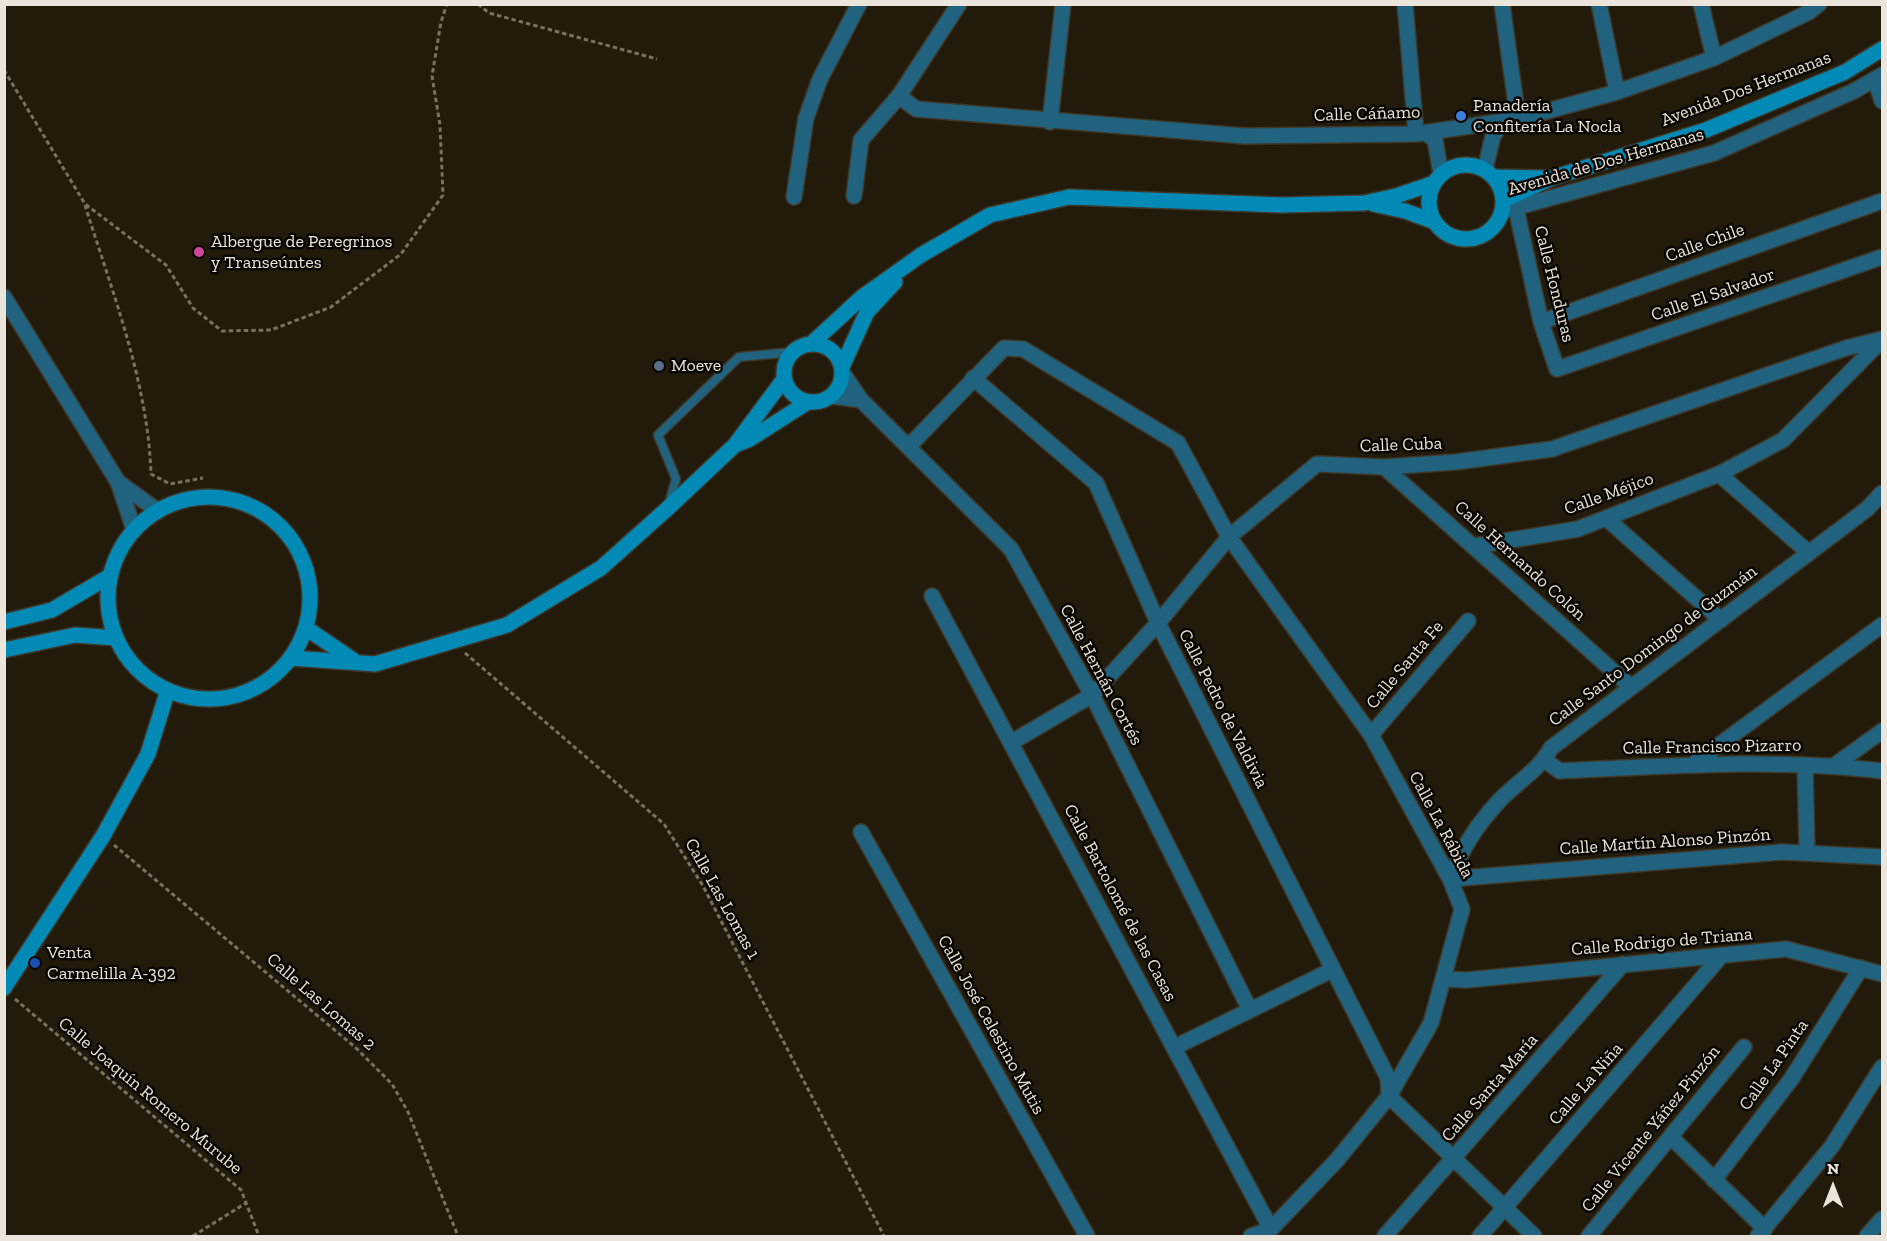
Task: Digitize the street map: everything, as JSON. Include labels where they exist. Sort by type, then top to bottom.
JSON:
[{"type":"main road","name":"Avenida Dos Hermanas","points":[[1507,206],[1552,178],[1706,130],[1845,72],[1882,50]]},
{"type":"main road","points":[[808,402],[790,392],[784,379],[783,369],[793,352],[811,344],[862,297],[921,255],[990,215],[1069,198],[1281,205],[1364,203],[1396,196],[1462,164],[1490,173],[1507,206],[1496,225],[1476,238],[1453,237],[1435,222],[1405,211],[1364,203]]},
{"type":"main road","name":"Avenida Dos Hermanas","points":[[1490,173],[1552,178]]},
{"type":"main road","points":[[1435,222],[1429,203],[1437,178]]},
{"type":"main road","points":[[735,445],[750,439],[808,402],[820,401],[831,396],[839,385],[842,370],[867,312],[921,255]]},
{"type":"main road","points":[[811,344],[831,350],[842,370]]},
{"type":"main road","points":[[291,658],[375,664],[507,625],[601,568],[735,445],[784,379]]},
{"type":"main road","points":[[197,497],[229,499],[260,510],[285,531],[302,558],[310,590],[306,628],[291,658],[266,681],[235,696],[201,699],[167,693],[133,665],[116,638],[108,610],[110,576],[119,551],[134,530],[158,511],[197,497]]},
{"type":"main road","points":[[4,622],[52,610],[110,576]]},
{"type":"main road","points":[[306,628],[355,661]]},
{"type":"main road","points":[[4,651],[75,635],[116,638]]},
{"type":"main road","points":[[9,993],[103,836],[148,754],[167,693]]},
{"type":"street","points":[[794,198],[806,118],[820,79],[859,4]]},
{"type":"street","points":[[854,196],[861,140],[899,96],[959,4]]},
{"type":"street","points":[[1050,122],[1063,4]]},
{"type":"street","points":[[1405,4],[1421,133],[1435,140],[1437,178]]},
{"type":"street","points":[[1490,173],[1493,136],[1510,120],[1502,4]]},
{"type":"street","points":[[1599,4],[1617,92]]},
{"type":"street","points":[[1701,4],[1714,58]]},
{"type":"street","name":"Calle Cáñamo","points":[[899,96],[916,109],[1050,122],[1244,136],[1421,133],[1510,120],[1617,92],[1714,58],[1812,7]]},
{"type":"street","points":[[1879,77],[1882,100]]},
{"type":"street","name":"Avenida de Dos Hermanas","points":[[1507,206],[1714,153],[1854,92],[1879,77]]},
{"type":"street","name":"Calle Chile","points":[[1541,322],[1882,201]]},
{"type":"street","name":"Calle Honduras","points":[[1507,206],[1557,369]]},
{"type":"street","name":"Calle El Salvador","points":[[1557,369],[1882,257]]},
{"type":"street","points":[[4,297],[118,482],[134,530]]},
{"type":"street","name":"Calle Cuba","points":[[1012,742],[1092,696],[1158,623],[1229,537],[1317,464],[1384,467],[1456,462],[1552,449],[1846,348],[1882,340]]},
{"type":"street","name":"Calle Méjico","points":[[1475,546],[1578,529],[1719,474],[1783,440],[1882,340]]},
{"type":"street","name":"Calle La Rábida","points":[[909,446],[1004,348],[1023,349],[1179,442],[1229,537],[1371,735],[1450,879],[1462,909],[1431,1023],[1389,1096],[1337,1161],[1271,1229]]},
{"type":"street","name":"Calle Hernán Cortés","points":[[842,370],[861,400],[1011,549],[1092,696],[1250,1010]]},
{"type":"street","name":"Calle Pedro de Valdivia","points":[[973,378],[1096,483],[1158,623],[1388,1078],[1389,1096]]},
{"type":"street","points":[[831,396],[861,400]]},
{"type":"street","name":"Calle Hernando Colón","points":[[1384,467],[1630,686]]},
{"type":"street","points":[[1719,474],[1809,553]]},
{"type":"street","points":[[118,482],[158,511]]},
{"type":"street","name":"Calle Santo Domingo de Guzmán","points":[[1450,879],[1462,846],[1499,801],[1544,760],[1551,748],[1867,509],[1882,493]]},
{"type":"street","points":[[1606,519],[1721,620]]},
{"type":"street","name":"Calle Bartolomé de las Casas","points":[[933,596],[1271,1229]]},
{"type":"street","name":"Calle Santa Fe","points":[[1371,735],[1468,621]]},
{"type":"street","points":[[1692,765],[1882,625]]},
{"type":"street","points":[[1835,765],[1882,731]]},
{"type":"street","name":"Calle Francisco Pizarro","points":[[1544,760],[1560,771],[1692,765],[1835,765],[1882,771]]},
{"type":"street","points":[[1805,765],[1806,852]]},
{"type":"street","name":"Calle José Celestino Mutis","points":[[861,832],[1087,1236]]},
{"type":"street","name":"Calle Martín Alonso Pinzón","points":[[1450,879],[1806,852],[1882,857]]},
{"type":"street","name":"Calle Rodrigo de Triana","points":[[1443,979],[1467,980],[1786,949],[1882,974]]},
{"type":"street","name":"Calle La Niña","points":[[1480,1236],[1721,956]]},
{"type":"street","name":"Calle Santa María","points":[[1385,1236],[1623,964]]},
{"type":"street","name":"Calle La Pinta","points":[[1714,1180],[1792,1078],[1861,968]]},
{"type":"street","points":[[1175,1047],[1332,970]]},
{"type":"street","name":"Calle Vicente Yáñez Pinzón","points":[[1589,1236],[1672,1138],[1743,1047]]},
{"type":"street","points":[[1672,1138],[1714,1180],[1761,1233],[1832,1146],[1882,1067]]},
{"type":"street","points":[[1389,1096],[1534,1236]]},
{"type":"street","points":[[1867,1236],[1882,1219]]},
{"type":"street","points":[[1251,1236],[1271,1229]]},
{"type":"lane","points":[[667,509],[676,479],[658,435],[739,357],[793,352]]},
{"type":"path","points":[[85,204],[166,265],[193,308],[222,331],[271,330],[331,307],[401,254],[443,195],[440,125],[432,76],[441,22],[447,4]]},
{"type":"path","points":[[478,4],[489,13],[657,59]]},
{"type":"path","points":[[4,70],[85,204],[133,361],[149,435],[150,474],[170,484],[203,478]]},
{"type":"path","name":"Calle Las Lomas 1","points":[[453,642],[664,825],[703,886],[884,1236]]},
{"type":"path","name":"Calle Las Lomas 2","points":[[103,836],[356,1048],[392,1084],[408,1112],[458,1236]]},
{"type":"path","name":"Calle Joaquín Romero Murube","points":[[9,993],[241,1190],[259,1236]]},
{"type":"path","points":[[193,1236],[246,1203]]},
{"type":"place","name":"Panadería Confitería La Nocla","points":[[1461,116]]},
{"type":"place","name":"Albergue de Peregrinos y Transeúntes","points":[[199,252]]},
{"type":"place","name":"Moeve","points":[[659,366]]},
{"type":"place","name":"Venta Carmelilla A-392","points":[[35,963]]}]
